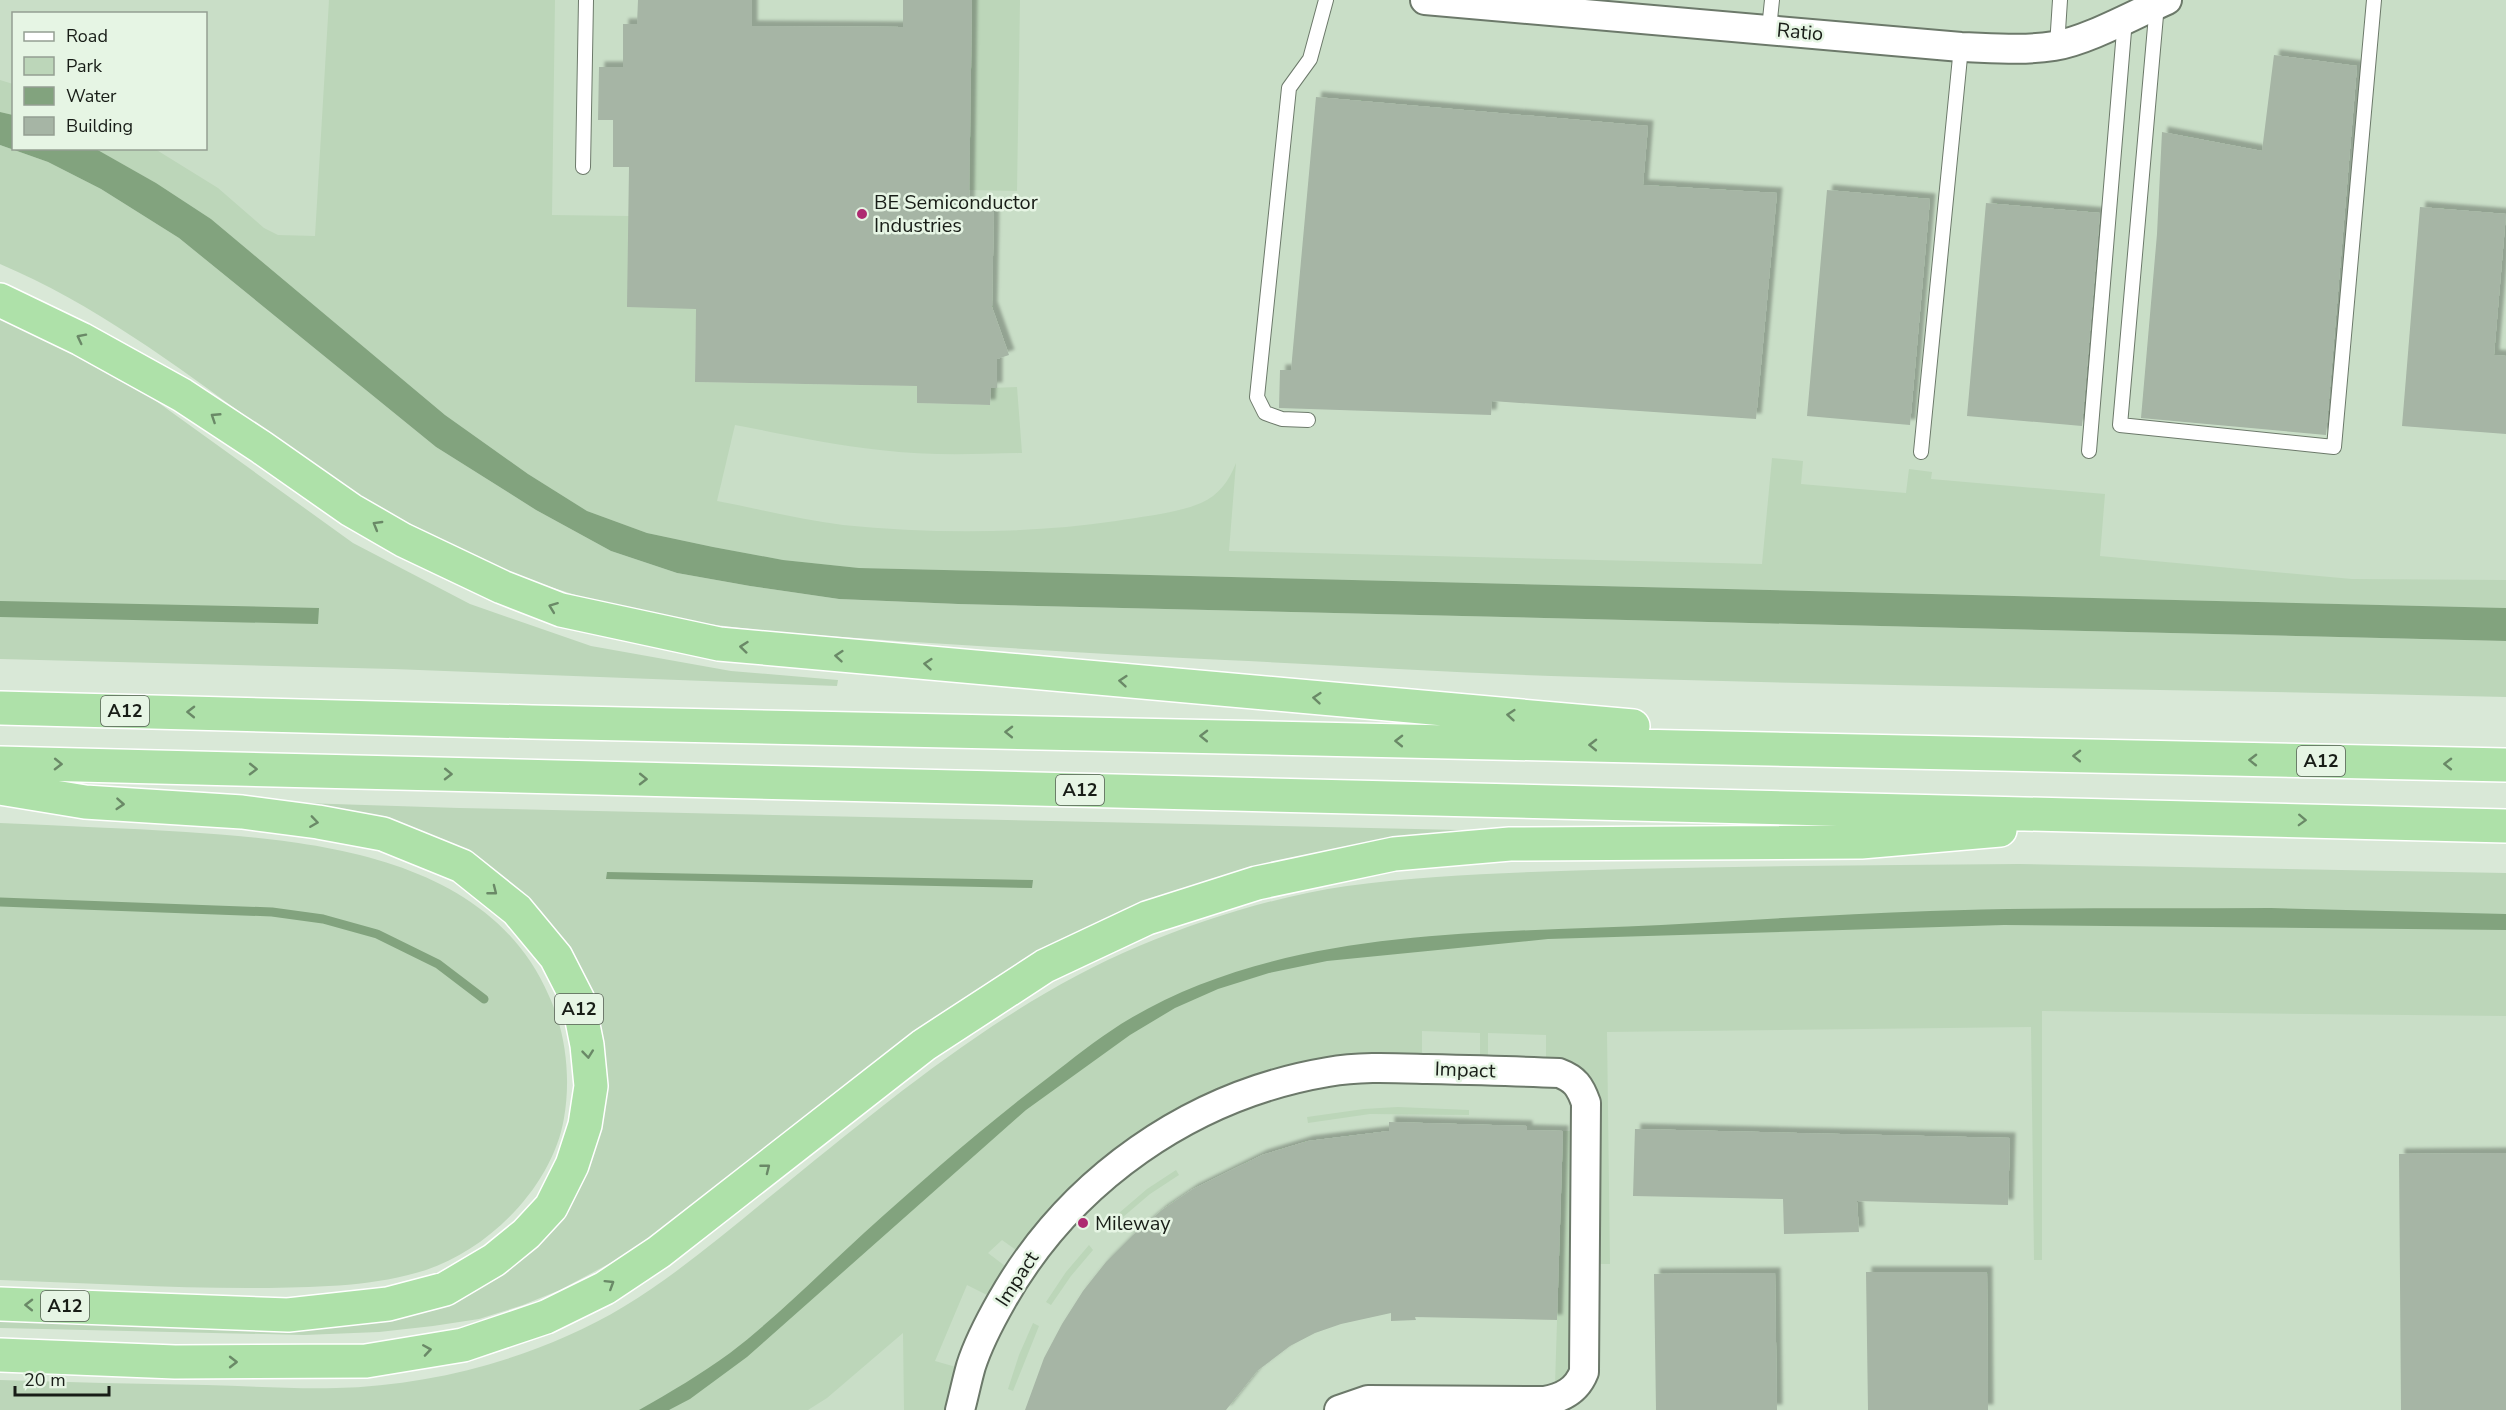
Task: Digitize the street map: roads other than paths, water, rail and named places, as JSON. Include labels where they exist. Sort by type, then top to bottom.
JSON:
[{"type":"highway","name":"A12","points":[[0,300],[81,339],[182,395],[351,510],[403,540],[502,587],[561,610],[644,630],[718,644],[778,650],[1946,753]]},
{"type":"highway","name":"A12","points":[[0,708],[568,723],[2506,765]]},
{"type":"highway","name":"A12","points":[[0,763],[2506,826]]},
{"type":"highway","name":"A12","points":[[0,788],[85,802],[242,812],[318,822],[383,834],[462,866],[518,910],[556,957],[578,1000],[587,1045],[591,1086],[585,1125],[572,1165],[551,1207],[526,1234],[494,1260],[445,1288],[388,1304],[288,1314],[0,1304]]},
{"type":"highway","name":"A12","points":[[0,1355],[175,1362],[366,1360],[464,1345],[546,1317],[605,1288],[658,1252],[924,1045],[1045,966],[1147,918],[1257,883],[1394,854],[1510,844],[1861,842],[2160,816]]},
{"type":"street","name":"Ratio","points":[[1425,0],[1961,47],[2031,49],[2057,46],[2162,2]]},
{"type":"street","name":"Impact","points":[[960,1410],[972,1365],[993,1315],[1018,1271],[1067,1209],[1102,1178],[1168,1130],[1256,1091],[1329,1071],[1416,1069],[1559,1073],[1572,1078],[1581,1089],[1586,1102],[1584,1372],[1579,1385],[1556,1399],[1544,1401],[1368,1400],[1339,1410]]},
{"type":"lane","points":[[583,167],[586,0]]},
{"type":"lane","points":[[1308,420],[1282,418],[1265,413],[1257,398],[1289,88],[1310,59],[1326,0]]},
{"type":"lane","points":[[1769,29],[1772,0]]},
{"type":"lane","points":[[2057,46],[2060,0]]},
{"type":"lane","points":[[2162,2],[2120,425],[2334,447],[2374,0]]},
{"type":"lane","points":[[2089,451],[2125,19]]},
{"type":"lane","points":[[1921,452],[1961,47]]},
{"type":"water","points":[[0,112],[12,115],[12,149],[0,145]]},
{"type":"water","points":[[14,150],[98,150],[156,183],[211,219],[445,415],[528,474],[587,511],[647,533],[713,547],[783,560],[859,568],[2506,608],[2506,641],[958,604],[839,599],[677,573],[611,551],[536,510],[436,447],[179,238],[101,189],[48,162]]},
{"type":"water","points":[[0,601],[319,608],[318,624],[0,617]]},
{"type":"water","points":[[607,872],[1033,880],[1032,888],[606,879]]},
{"type":"water","points":[[2271,908],[2506,914],[2506,930],[2004,925],[1548,939],[1327,961],[1269,973],[1218,989],[1175,1008],[1130,1035],[1026,1110],[747,1357],[690,1399],[669,1410],[639,1410],[708,1368],[748,1339],[955,1153],[1093,1043],[1121,1024],[1182,992],[1247,968],[1314,952],[1383,941],[1453,934],[1930,911]]},
{"type":"waterway","points":[[0,902],[272,912],[323,919],[377,934],[438,964],[484,999]]},
{"type":"place","name":"BE Semiconductor Industries","points":[[862,214]]},
{"type":"place","name":"Mileway","points":[[1083,1223]]}]
